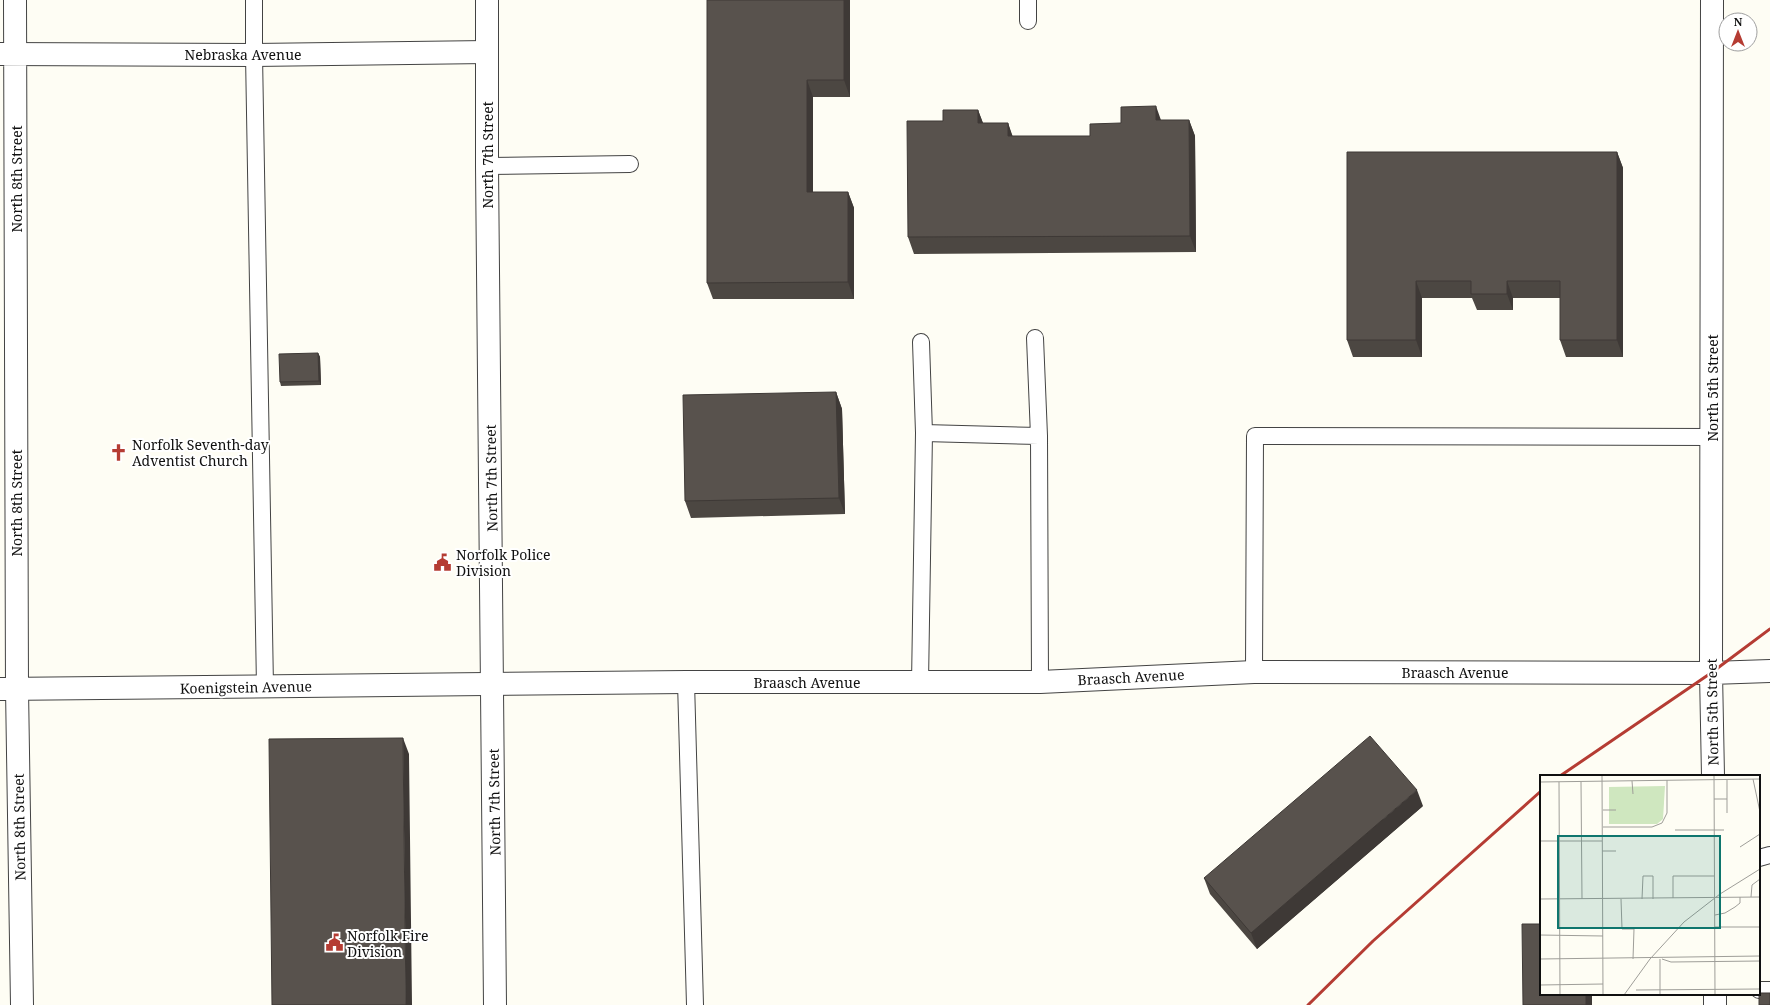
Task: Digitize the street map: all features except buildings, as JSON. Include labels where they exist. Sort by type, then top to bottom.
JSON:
[{"type":"street","name":"North 8th Street","points":[[16,0],[8,54],[8,689],[22,1005]]},
{"type":"street","name":"North 7th Street","points":[[488,0],[487,52],[496,1005]]},
{"type":"street","name":"North 5th Street","points":[[1712,0],[1711,673],[1713,775]]},
{"type":"street","name":"Nebraska Avenue","points":[[8,54],[487,52]]},
{"type":"street","name":"Braasch Avenue","points":[[493,685],[686,682],[1040,682],[1254,672],[1711,673],[1770,671]]},
{"type":"street","name":"Koenigstein Avenue","points":[[8,689],[493,685]]},
{"type":"lane","points":[[254,0],[265,687]]},
{"type":"lane","points":[[1028,0],[1028,21]]},
{"type":"lane","points":[[488,166],[630,164]]},
{"type":"lane","points":[[1035,338],[1039,436],[1040,682]]},
{"type":"lane","points":[[920,683],[924,433],[921,342]]},
{"type":"lane","points":[[924,433],[1039,436]]},
{"type":"lane","points":[[1254,672],[1255,436],[1712,437]]},
{"type":"lane","points":[[686,682],[695,1005]]},
{"type":"lane","points":[[1760,858],[1770,855]]},
{"type":"railway","points":[[1561,775],[1711,673],[1770,629]]},
{"type":"railway","points":[[1308,1005],[1373,941],[1540,792]]},
{"type":"place","name":"Norfolk Seventh-day Adventist Church","points":[[119,452]]},
{"type":"place","name":"Norfolk Police Division","points":[[443,562]]},
{"type":"place","name":"Norfolk Fire Division","points":[[334,943]]}]
